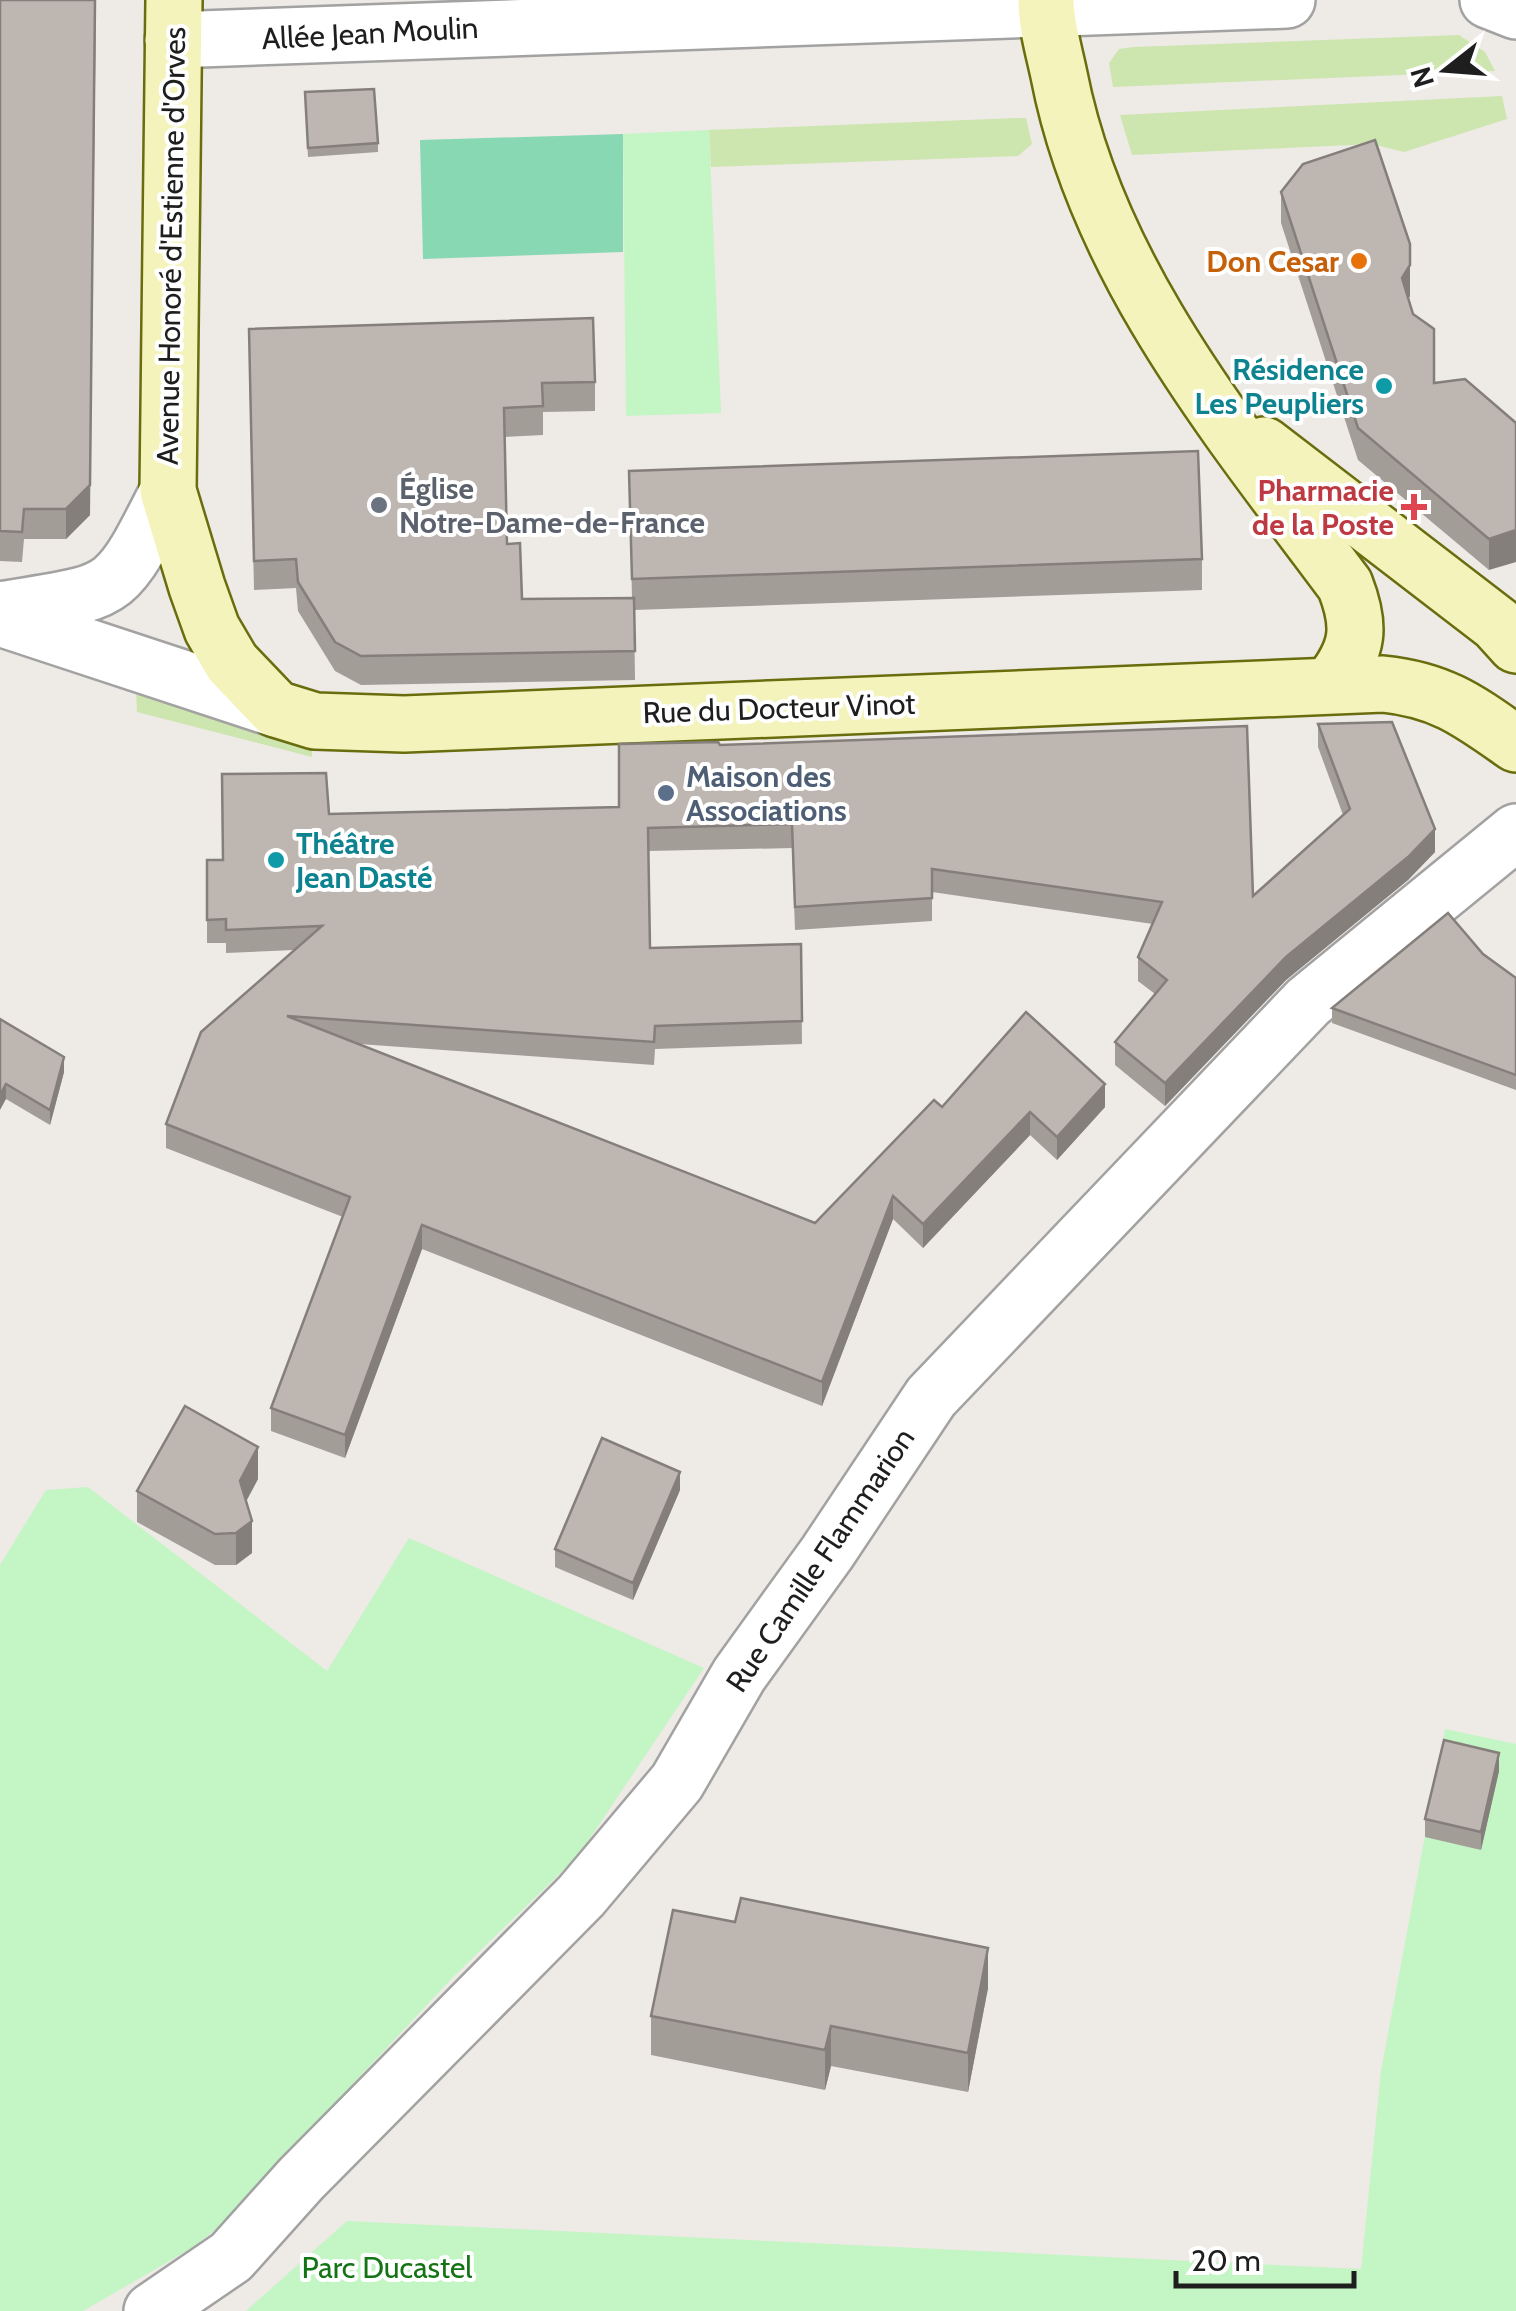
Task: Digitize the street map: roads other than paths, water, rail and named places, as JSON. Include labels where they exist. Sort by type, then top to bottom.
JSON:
[{"type":"street","name":"Allée Jean Moulin","points":[[173,20],[1287,0]]},
{"type":"street","points":[[1488,0],[1516,11]]},
{"type":"street","points":[[1046,4],[1064,101],[1092,192],[1152,317],[1222,414],[1332,528],[1497,624],[1516,644]]},
{"type":"street","name":"Avenue Honoré d'Estienne d'Orves","points":[[168,491],[173,20]]},
{"type":"street","points":[[0,614],[90,595],[110,587],[128,568],[168,491]]},
{"type":"street","points":[[168,491],[212,629],[250,686],[276,709]]},
{"type":"street","points":[[1331,684],[1346,665],[1357,615],[1345,585],[1332,528]]},
{"type":"street","points":[[0,614],[276,709]]},
{"type":"street","name":"Rue du Docteur Vinot","points":[[276,709],[315,721],[404,724],[1331,684],[1399,686],[1442,696],[1516,744]]},
{"type":"street","name":"Rue Camille Flammarion","points":[[152,2311],[232,2257],[301,2179],[581,1896],[677,1782],[739,1675],[828,1553],[931,1397],[1308,1002],[1516,832]]},
{"type":"place","name":"Don Cesar","points":[[1359,261]]},
{"type":"place","name":"Résidence Les Peupliers","points":[[1384,386]]},
{"type":"place","name":"Église Notre-Dame-de-France","points":[[379,505]]},
{"type":"place","name":"Pharmacie de la Poste","points":[[1414,507]]},
{"type":"place","name":"Maison des Associations","points":[[666,793]]},
{"type":"place","name":"Théâtre Jean Dasté","points":[[276,860]]},
{"type":"park label","name":"Parc Ducastel","points":[[387,2267]]}]
